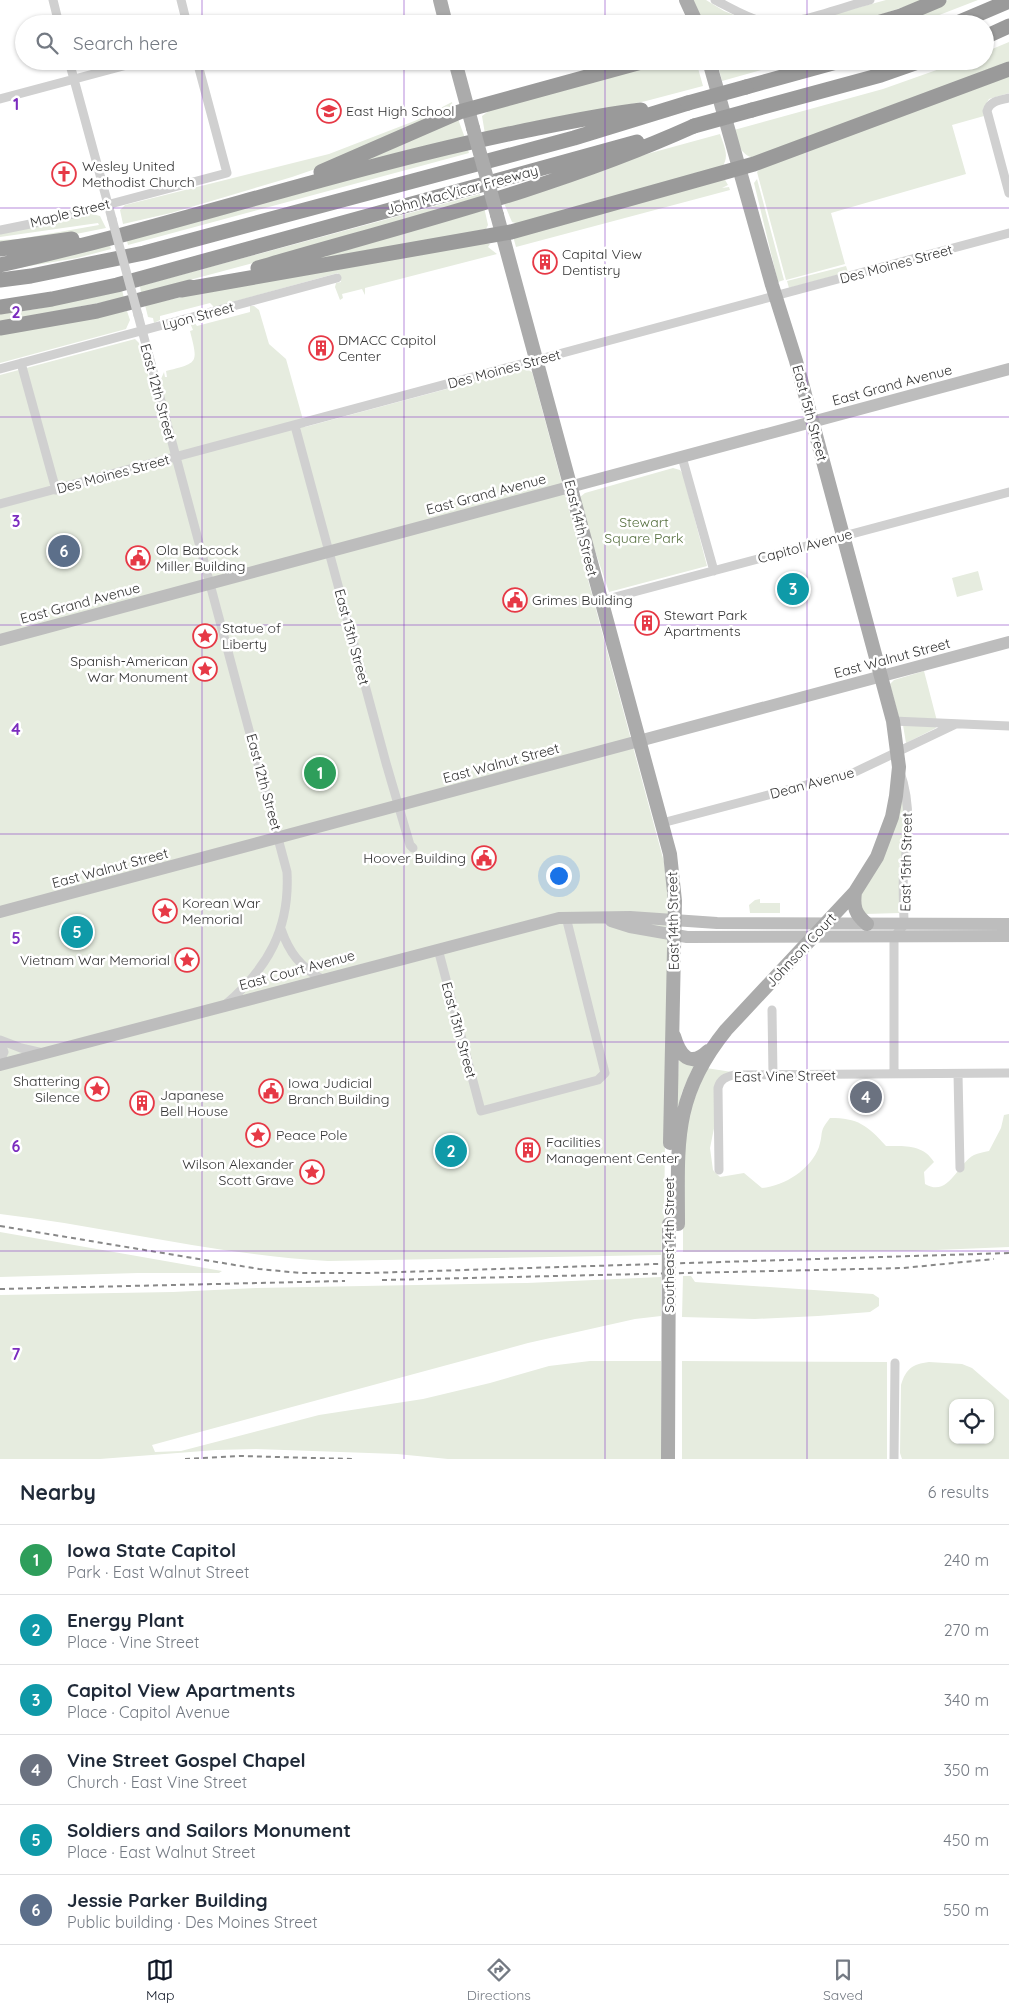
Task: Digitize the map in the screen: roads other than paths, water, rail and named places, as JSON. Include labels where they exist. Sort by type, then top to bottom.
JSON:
[{"type":"highway","points":[[903,15],[939,0]]},
{"type":"highway","points":[[982,12],[1005,0]]},
{"type":"highway","points":[[975,15],[1009,1]]},
{"type":"highway","points":[[994,33],[1009,26]]},
{"type":"highway","points":[[994,34],[1009,30]]},
{"type":"highway","points":[[181,290],[502,234],[740,168],[1009,69]]},
{"type":"highway","points":[[238,203],[333,168],[468,109],[612,70]]},
{"type":"highway","name":"John MacVicar Freeway","points":[[0,280],[31,276],[144,253],[565,140],[807,70]]},
{"type":"highway","name":"John MacVicar Freeway","points":[[0,307],[52,299],[117,284],[895,70]]},
{"type":"highway","points":[[0,265],[172,222],[354,172],[492,138],[609,114],[682,105]]},
{"type":"highway","points":[[0,328],[97,311],[181,290],[431,219],[559,179],[628,154],[694,126]]},
{"type":"highway","points":[[0,249],[172,222]]},
{"type":"main road","points":[[440,0],[444,15]]},
{"type":"main road","points":[[686,0],[693,15]]},
{"type":"main road","name":"East 14th Street","points":[[457,70],[537,360],[638,742],[662,823],[673,871],[675,921],[673,1030]]},
{"type":"main road","name":"East 15th Street","points":[[712,70],[812,422],[893,722],[898,753],[898,767],[892,817],[882,846]]},
{"type":"main road","name":"Johnson Court","points":[[711,1048],[855,892],[877,858],[882,846]]},
{"type":"main road","points":[[855,892],[853,903],[855,912],[868,924]]},
{"type":"main road","points":[[673,1030],[677,1046],[688,1058],[694,1060],[701,1058],[711,1048]]},
{"type":"main road","name":"Southeast 14th Street","points":[[673,1030],[677,1459]]},
{"type":"main road","name":"Southeast 14th Street","points":[[668,1459],[674,1224],[678,1151],[682,1116],[693,1081],[711,1048]]},
{"type":"street","points":[[53,0],[57,15]]},
{"type":"street","points":[[180,0],[184,15]]},
{"type":"street","points":[[715,0],[747,15]]},
{"type":"street","points":[[815,15],[870,0]]},
{"type":"street","name":"East 12th Street","points":[[72,70],[287,872],[287,902],[281,929],[270,952],[257,972],[238,994],[225,1005]]},
{"type":"street","points":[[0,99],[108,70]]},
{"type":"street","name":"Maple Street","points":[[0,230],[50,220],[227,173],[199,70]]},
{"type":"street","points":[[1009,98],[994,102],[988,108],[988,116],[1009,194]]},
{"type":"street","name":"Des Moines Street","points":[[0,504],[1009,234]]},
{"type":"street","name":"Lyon Street","points":[[0,369],[337,278]]},
{"type":"street","points":[[22,363],[56,490]]},
{"type":"street","name":"East Grand Avenue","points":[[0,640],[1009,369]]},
{"type":"street","name":"East 13th Street","points":[[295,426],[399,806],[410,845],[413,848]]},
{"type":"street","points":[[682,457],[714,571]]},
{"type":"street","name":"Capitol Avenue","points":[[600,601],[1009,492]]},
{"type":"street","name":"East Walnut Street","points":[[0,912],[1009,642]]},
{"type":"street","name":"Dean Avenue","points":[[893,722],[1009,726]]},
{"type":"street","name":"Dean Avenue","points":[[662,823],[855,772],[956,724]]},
{"type":"street","name":"East 15th Street","points":[[894,937],[904,925],[904,868],[908,850],[906,799],[904,783],[898,767]]},
{"type":"street","name":"East 13th Street","points":[[438,949],[481,1111],[601,1078],[605,1073],[566,917]]},
{"type":"street","name":"East Court Avenue","points":[[0,1065],[322,979],[552,919],[566,917],[630,917],[717,923],[1009,924]]},
{"type":"street","name":"East Court Avenue","points":[[603,918],[630,927],[674,935],[705,937],[1009,936]]},
{"type":"street","points":[[281,929],[295,959],[322,979]]},
{"type":"street","points":[[894,937],[894,1074]]},
{"type":"street","points":[[772,1010],[773,1075]]},
{"type":"street","points":[[0,1040],[21,1048],[43,1053]]},
{"type":"street","points":[[0,1040],[4,1052],[0,1061]]},
{"type":"street","name":"East Vine Street","points":[[719,1170],[718,1088],[723,1079],[734,1075],[1009,1073]]},
{"type":"street","points":[[958,1074],[960,1168]]},
{"type":"street","points":[[894,1459],[895,1363]]},
{"type":"railway","points":[[0,1226],[259,1269],[300,1273],[369,1273],[1009,1253]]},
{"type":"railway","points":[[382,1280],[903,1268],[994,1259]]},
{"type":"railway","points":[[0,1289],[345,1281]]},
{"type":"railway","points":[[185,1459],[240,1456],[352,1459]]},
{"type":"place","name":"East High School","points":[[329,111]]},
{"type":"place","name":"Wesley United Methodist Church","points":[[64,174]]},
{"type":"place","name":"Capital View Dentistry","points":[[545,262]]},
{"type":"place","name":"DMACC Capitol Center","points":[[321,348]]},
{"type":"place","name":"Jessie Parker Building","points":[[64,551]]},
{"type":"place","name":"Ola Babcock Miller Building","points":[[138,558]]},
{"type":"place","name":"Capitol View Apartments","points":[[793,589]]},
{"type":"place","name":"Grimes Building","points":[[515,600]]},
{"type":"place","name":"Stewart Park Apartments","points":[[647,623]]},
{"type":"place","name":"Statue of Liberty","points":[[205,636]]},
{"type":"place","name":"Spanish-American War Monument","points":[[205,669]]},
{"type":"place","name":"Iowa State Capitol","points":[[320,773]]},
{"type":"place","name":"Hoover Building","points":[[484,858]]},
{"type":"place","name":"Korean War Memorial","points":[[165,911]]},
{"type":"place","name":"Soldiers and Sailors Monument","points":[[77,932]]},
{"type":"place","name":"Vietnam War Memorial","points":[[187,960]]},
{"type":"place","name":"Shattering Silence","points":[[97,1089]]},
{"type":"place","name":"Iowa Judicial Branch Building","points":[[271,1091]]},
{"type":"place","name":"Vine Street Gospel Chapel","points":[[866,1097]]},
{"type":"place","name":"Japanese Bell House","points":[[142,1103]]},
{"type":"place","name":"Peace Pole","points":[[258,1135]]},
{"type":"place","name":"Facilities Management Center","points":[[528,1150]]},
{"type":"place","name":"Energy Plant","points":[[451,1151]]},
{"type":"place","name":"Wilson Alexander Scott Grave","points":[[312,1172]]},
{"type":"park label","name":"Stewart Square Park","points":[[644,530]]}]
